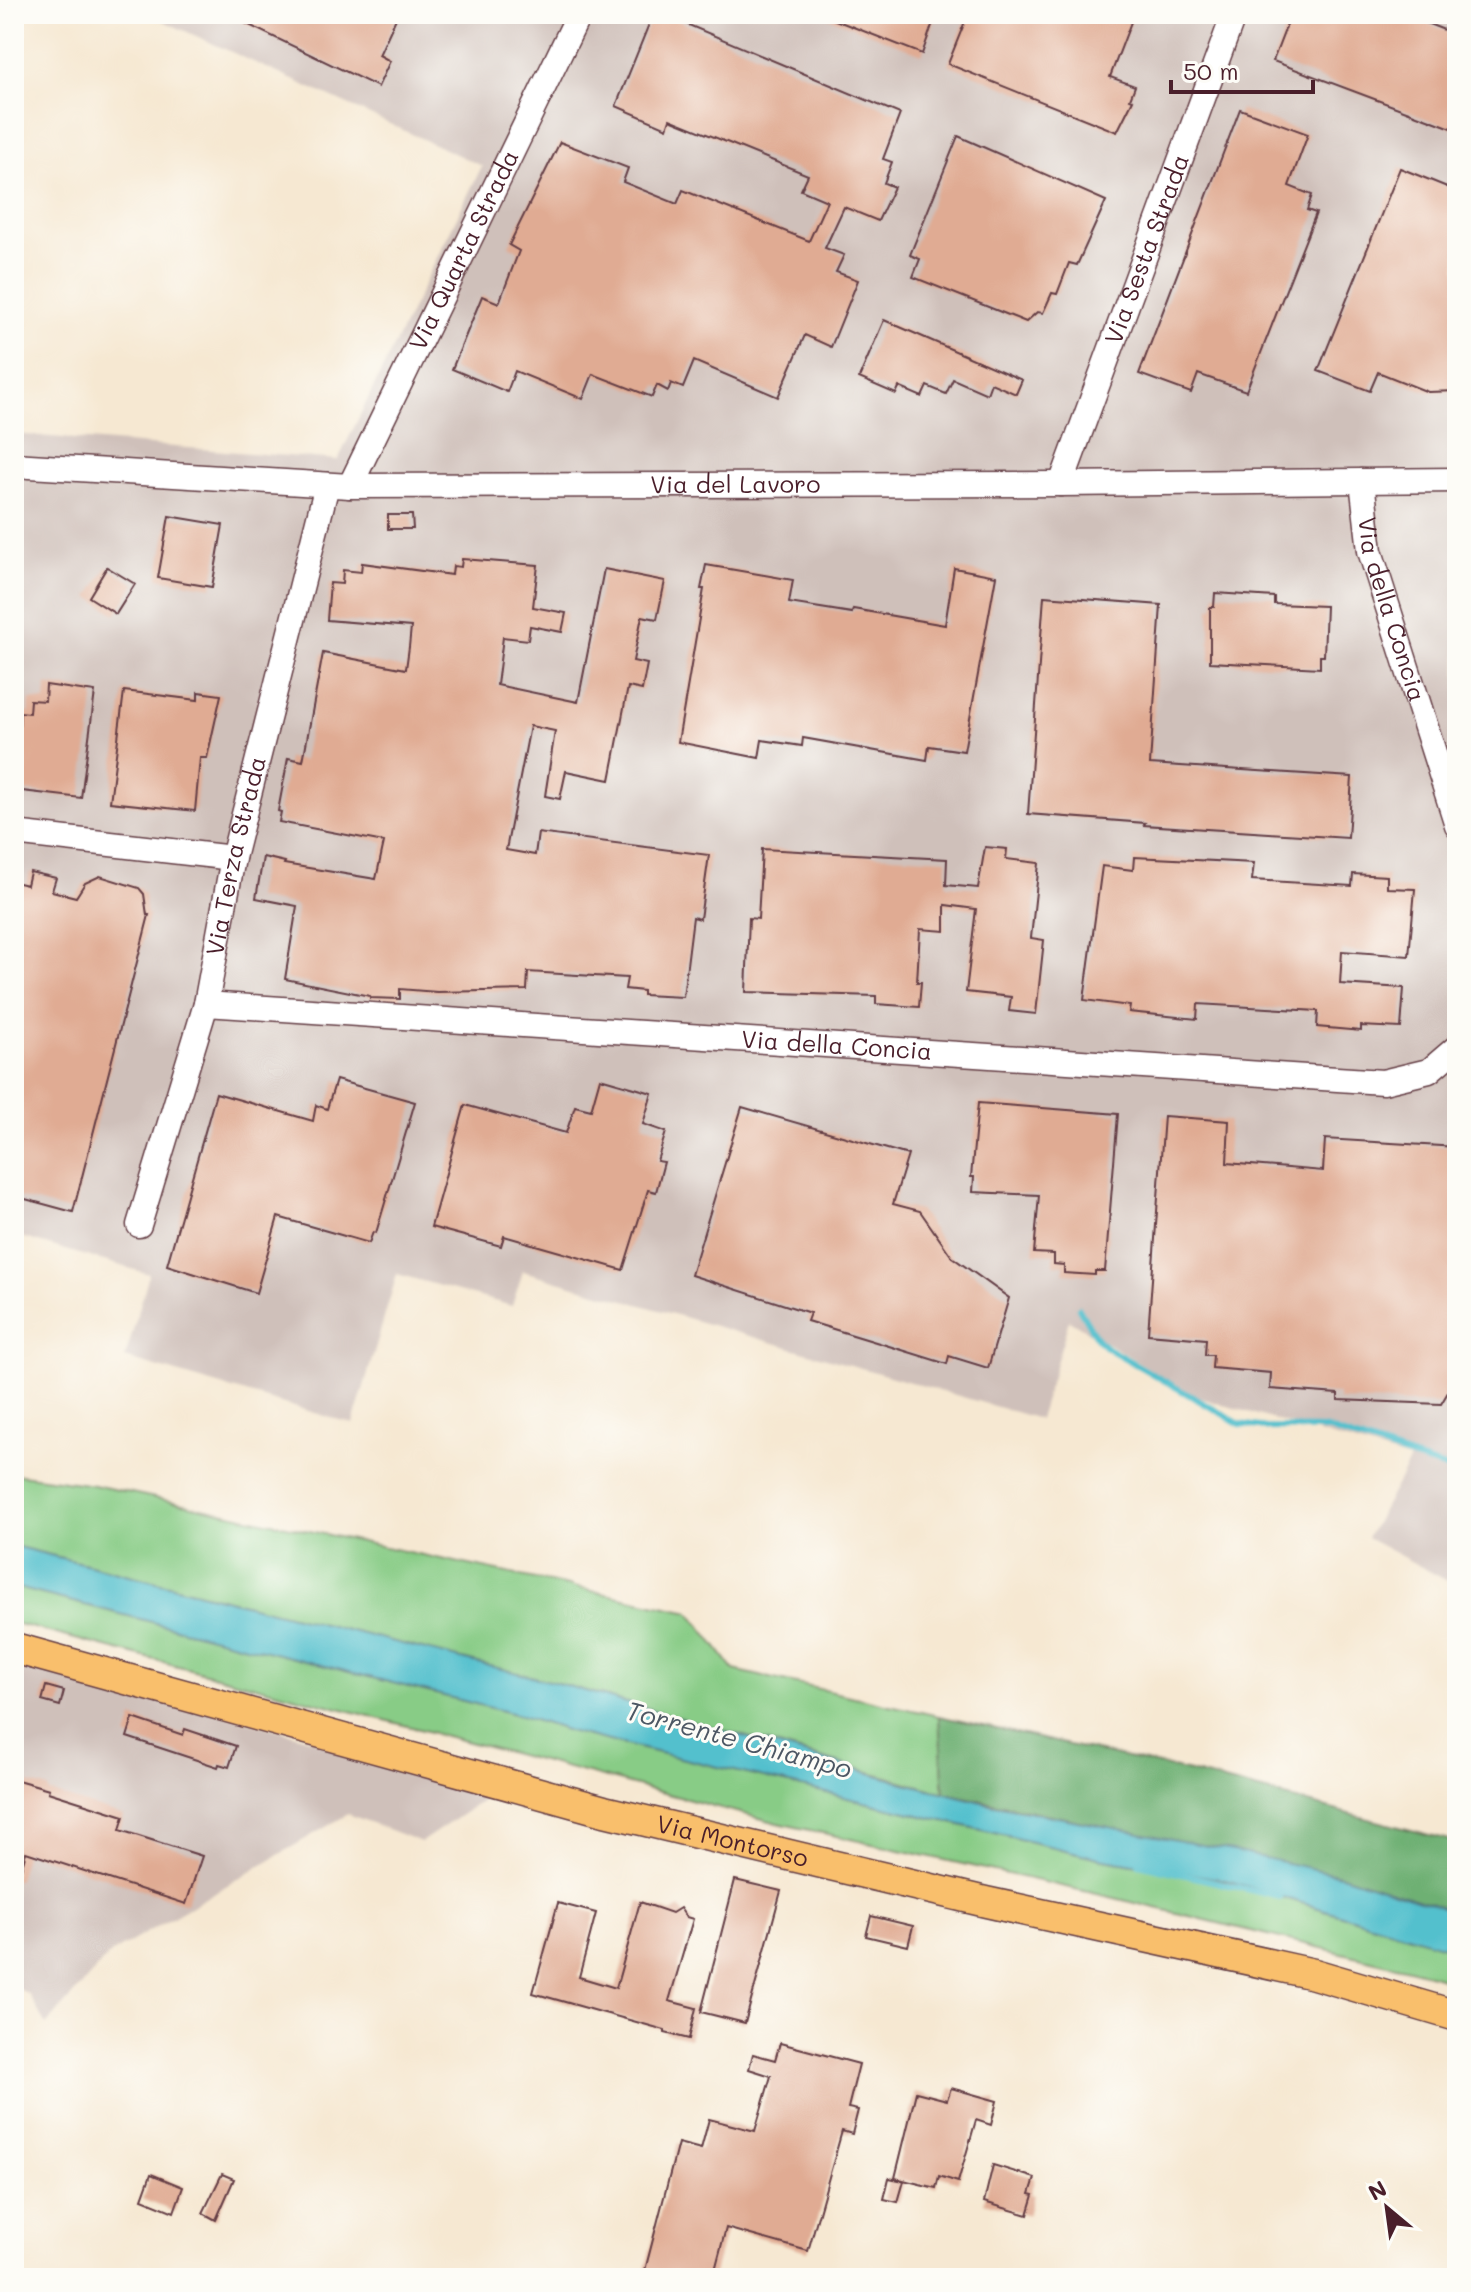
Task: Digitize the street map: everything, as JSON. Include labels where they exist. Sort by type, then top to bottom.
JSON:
[{"type":"main road","name":"Via Montorso","points":[[14,1648],[604,1811],[986,1902],[1314,1974],[1457,2016]]},
{"type":"street","name":"Via Quarta Strada","points":[[339,486],[579,14]]},
{"type":"street","name":"Via Sesta Strada","points":[[1061,484],[1234,14]]},
{"type":"street","name":"Via del Lavoro","points":[[14,465],[339,486],[1457,480]]},
{"type":"street","name":"Via della Concia","points":[[1362,481],[1370,551],[1457,825]]},
{"type":"street","name":"Via Terza Strada","points":[[139,1225],[206,1004],[233,858],[339,486]]},
{"type":"street","points":[[14,833],[233,858]]},
{"type":"street","name":"Via della Concia","points":[[206,1004],[1383,1082],[1429,1071],[1457,1047]]},
{"type":"shaded area","points":[[148,14],[1457,14],[1457,1586],[1367,1538],[1410,1460],[1194,1396],[1069,1320],[1039,1419],[523,1271],[512,1306],[397,1274],[353,1424],[125,1358],[149,1274],[14,1235],[14,434],[338,460],[482,166]]},
{"type":"shaded area","points":[[14,1658],[498,1790],[421,1842],[348,1814],[110,1954],[46,2025],[29,1995],[14,1986]]},
{"type":"green space","points":[[14,1474],[94,1485],[690,1612],[734,1670],[939,1716],[944,1793],[561,1684],[14,1546]]},
{"type":"green space","points":[[14,1587],[511,1713],[576,1733],[1099,1858],[1226,1880],[1457,1950],[1457,1983],[1106,1896],[778,1823],[14,1623]]},
{"type":"green space","points":[[939,1716],[1190,1772],[1457,1842],[1457,1912],[1345,1876],[944,1793]]},
{"type":"water","points":[[14,1546],[561,1684],[905,1783],[990,1804],[1345,1876],[1457,1912],[1457,1950],[1226,1880],[1099,1858],[576,1733],[511,1713],[14,1587]]},
{"type":"building","points":[[226,14],[398,14],[379,55],[390,61],[378,87]]},
{"type":"building","points":[[653,14],[674,14],[672,18],[900,114],[883,159],[892,162],[884,183],[894,187],[878,221],[844,207],[825,248],[844,255],[836,272],[858,280],[831,347],[805,335],[778,397],[694,361],[683,388],[671,383],[668,391],[657,385],[652,397],[593,374],[583,399],[515,371],[507,392],[452,369],[482,296],[499,303],[519,251],[509,245],[560,142],[628,168],[623,182],[677,204],[683,190],[809,241],[827,201],[801,190],[808,175],[670,119],[667,128],[616,106]]},
{"type":"building","points":[[820,14],[936,14],[922,54]]},
{"type":"building","points":[[968,14],[1134,14],[1110,77],[1135,86],[1130,99],[1133,100],[1117,132],[948,64]]},
{"type":"building","points":[[1291,14],[1403,14],[1457,35],[1457,130],[1273,61]]},
{"type":"building","points":[[1240,109],[1308,134],[1289,186],[1312,195],[1307,210],[1316,213],[1246,391],[1198,374],[1191,393],[1139,374]]},
{"type":"building","points":[[958,136],[1106,201],[1077,265],[1069,263],[1057,294],[1052,293],[1043,313],[1037,312],[1026,322],[913,277],[920,259],[910,255]]},
{"type":"building","points":[[1400,168],[1457,191],[1457,391],[1428,392],[1378,372],[1370,391],[1318,371]]},
{"type":"building","points":[[884,320],[1022,380],[1016,394],[991,383],[987,394],[953,379],[946,394],[927,386],[922,397],[899,387],[896,394],[859,378]]},
{"type":"building","points":[[388,515],[412,515],[413,529],[388,529]]},
{"type":"building","points":[[169,516],[223,525],[212,587],[158,578]]},
{"type":"building","points":[[462,559],[538,565],[533,607],[566,613],[562,632],[530,626],[528,640],[503,637],[497,685],[578,702],[604,569],[665,581],[657,619],[642,616],[633,661],[647,664],[642,690],[628,687],[610,780],[566,771],[560,799],[545,796],[555,731],[530,726],[506,850],[535,855],[538,833],[709,855],[700,919],[693,917],[683,997],[643,995],[643,991],[625,989],[627,978],[528,972],[527,990],[437,992],[400,989],[400,999],[370,998],[285,979],[297,906],[256,898],[263,857],[284,864],[376,879],[384,842],[279,822],[281,812],[278,811],[288,758],[303,761],[323,653],[406,669],[409,647],[411,627],[327,620],[330,583],[342,584],[343,570],[361,572],[362,563],[452,575],[453,566],[461,567]]},
{"type":"building","points":[[706,565],[793,580],[789,603],[852,613],[853,609],[945,625],[954,568],[996,576],[964,751],[929,746],[927,760],[803,738],[802,746],[762,740],[759,758],[678,742]]},
{"type":"building","points":[[107,567],[135,584],[116,614],[89,597]]},
{"type":"building","points":[[1215,593],[1274,597],[1274,604],[1326,606],[1324,656],[1320,656],[1320,668],[1210,662],[1210,607],[1214,607]]},
{"type":"building","points":[[1044,596],[1161,605],[1150,764],[1352,777],[1348,838],[1028,814]]},
{"type":"building","points":[[46,685],[95,692],[81,798],[14,790],[14,732],[19,732],[20,712],[29,713],[30,700],[45,701]]},
{"type":"building","points":[[124,691],[198,700],[198,692],[221,695],[207,758],[200,758],[195,811],[110,802]]},
{"type":"building","points":[[985,847],[1007,849],[1006,859],[1039,863],[1031,938],[1044,940],[1036,1014],[1009,1011],[1011,997],[966,992],[976,909],[945,905],[945,931],[920,929],[919,1007],[876,1004],[876,996],[746,992],[749,918],[758,919],[762,849],[947,859],[946,885],[978,888]]},
{"type":"building","points":[[1134,857],[1254,863],[1252,880],[1352,886],[1353,874],[1387,876],[1387,888],[1415,889],[1409,956],[1342,951],[1340,984],[1404,988],[1401,1028],[1361,1026],[1361,1031],[1317,1027],[1318,1011],[1198,1004],[1197,1019],[1129,1012],[1130,1006],[1084,1000],[1102,866],[1133,870]]},
{"type":"building","points":[[30,872],[56,878],[52,891],[76,897],[85,883],[100,876],[139,888],[144,894],[149,915],[73,1212],[14,1196],[14,882],[27,885]]},
{"type":"building","points":[[600,1078],[652,1093],[643,1124],[666,1132],[657,1161],[664,1162],[656,1192],[648,1190],[623,1270],[504,1236],[501,1246],[431,1227],[465,1105],[566,1133],[575,1106],[591,1110]]},
{"type":"building","points":[[336,1080],[415,1102],[376,1233],[373,1232],[369,1243],[278,1217],[256,1293],[167,1265],[216,1093],[313,1121],[316,1105],[327,1109]]},
{"type":"building","points":[[978,1103],[1118,1114],[1105,1271],[1095,1271],[1095,1275],[1064,1273],[1064,1265],[1054,1264],[1054,1254],[1034,1253],[1039,1195],[973,1192],[974,1177],[971,1177]]},
{"type":"building","points":[[742,1107],[908,1155],[893,1204],[920,1211],[952,1257],[1009,1298],[988,1368],[949,1356],[947,1364],[807,1321],[810,1313],[691,1275]]},
{"type":"building","points":[[1164,1116],[1229,1121],[1227,1163],[1323,1171],[1325,1139],[1457,1147],[1457,1377],[1441,1404],[1338,1400],[1338,1394],[1270,1389],[1271,1373],[1212,1368],[1213,1355],[1205,1355],[1206,1339],[1148,1334]]},
{"type":"building","points":[[46,1686],[64,1691],[60,1706],[42,1701]]},
{"type":"building","points":[[133,1718],[183,1735],[185,1729],[236,1746],[229,1767],[219,1764],[218,1767],[127,1737]]},
{"type":"building","points":[[14,1779],[124,1816],[120,1830],[202,1856],[186,1904],[26,1852],[18,1880],[14,1880]]},
{"type":"building","points":[[735,1880],[781,1891],[745,2023],[701,2012]]},
{"type":"building","points":[[640,1902],[672,1913],[680,1908],[686,1917],[693,1919],[669,2001],[696,2008],[689,2039],[533,1993],[558,1903],[596,1913],[579,1977],[616,1988]]},
{"type":"building","points":[[871,1916],[913,1926],[908,1946],[866,1936]]},
{"type":"building","points":[[780,2043],[859,2064],[848,2108],[858,2110],[852,2134],[842,2131],[808,2251],[726,2228],[713,2278],[643,2278],[678,2143],[701,2149],[709,2119],[755,2131],[771,2076],[749,2069],[753,2054],[775,2060]]},
{"type":"building","points":[[951,2088],[997,2101],[991,2125],[976,2120],[958,2182],[939,2176],[936,2188],[895,2178],[916,2092],[947,2100]]},
{"type":"building","points":[[993,2165],[1035,2178],[1028,2215],[984,2202]]},
{"type":"building","points":[[151,2174],[183,2187],[174,2212],[142,2199]]},
{"type":"building","points":[[222,2174],[234,2179],[216,2220],[203,2213]]},
{"type":"building","points":[[889,2178],[904,2181],[898,2202],[884,2199]]},
{"type":"waterway","points":[[1079,1308],[1097,1339],[1107,1348],[1240,1424],[1266,1428],[1326,1429],[1457,1472]]},
{"type":"waterway","name":"Torrente Chiampo","points":[[1139,1864],[1280,1897]]}]
